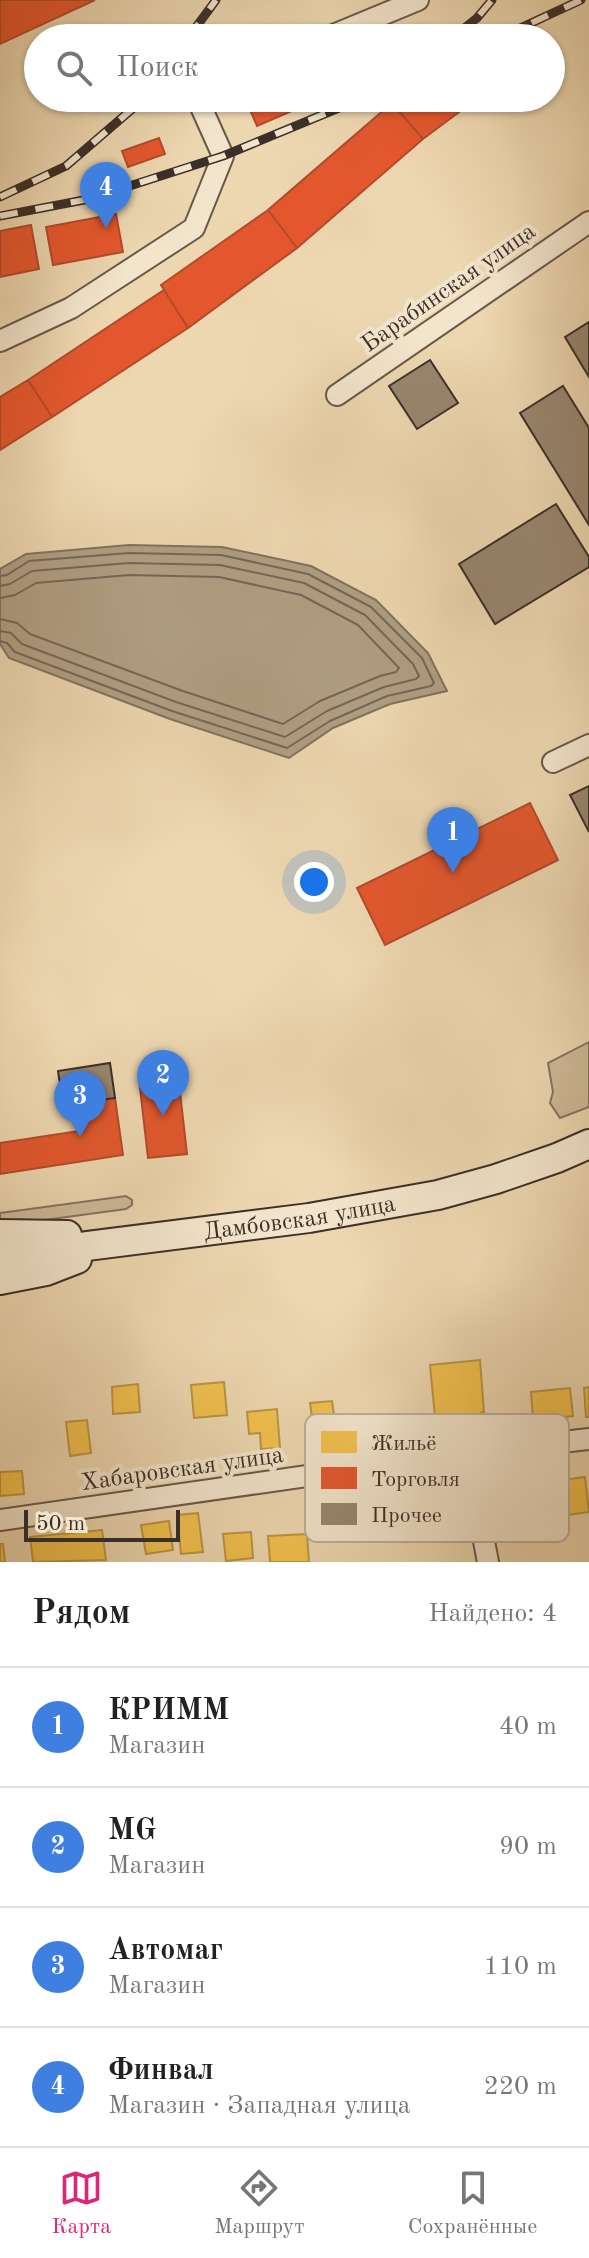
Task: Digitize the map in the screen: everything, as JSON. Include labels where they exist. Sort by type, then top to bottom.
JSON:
[{"type":"main road","name":"Дамбовская улица","points":[[0,1257],[309,1218],[438,1195],[496,1179],[589,1144]]},
{"type":"main road","points":[[0,1234],[59,1234],[119,1243]]},
{"type":"main road","points":[[0,1280],[46,1271],[119,1243]]},
{"type":"street","points":[[360,24],[418,0]]},
{"type":"street","points":[[0,341],[71,308],[194,228],[223,156],[203,112]]},
{"type":"street","name":"Барабинская улица","points":[[337,395],[589,222]]},
{"type":"street","points":[[553,762],[589,745]]},
{"type":"street","name":"Хабаровская улица","points":[[569,1441],[589,1439]]},
{"type":"street","name":"Хабаровская улица","points":[[0,1520],[305,1476]]},
{"type":"street","points":[[484,1542],[488,1562]]},
{"type":"shaded area","points":[[589,1042],[589,1107],[560,1118],[550,1103],[553,1092],[548,1063]]},
{"type":"shaded area","points":[[126,1196],[132,1200],[132,1205],[126,1209],[0,1226],[0,1213]]},
{"type":"water","points":[[129,545],[222,547],[311,566],[376,600],[428,653],[447,691],[390,704],[333,728],[289,758],[170,719],[9,658],[0,644],[0,569],[26,554]]},
{"type":"building: Жильё","points":[[480,1360],[484,1412],[435,1414],[430,1365]]},
{"type":"building: Жильё","points":[[224,1382],[227,1415],[194,1418],[191,1385]]},
{"type":"building: Жильё","points":[[138,1384],[140,1412],[113,1414],[112,1387]]},
{"type":"building: Жильё","points":[[589,1387],[589,1417],[586,1417],[584,1388]]},
{"type":"building: Жильё","points":[[570,1388],[573,1416],[533,1414],[531,1392]]},
{"type":"building: Жильё","points":[[332,1401],[334,1414],[312,1414],[310,1403]]},
{"type":"building: Жильё","points":[[277,1409],[280,1448],[261,1449],[260,1433],[249,1434],[247,1412]]},
{"type":"building: Жильё","points":[[87,1420],[91,1453],[70,1456],[66,1422]]},
{"type":"building: Жильё","points":[[22,1471],[24,1494],[0,1496],[0,1472]]},
{"type":"building: Жильё","points":[[585,1477],[589,1512],[569,1515],[569,1479]]},
{"type":"building: Жильё","points":[[198,1513],[203,1552],[181,1554],[177,1515]]},
{"type":"building: Жильё","points":[[169,1521],[173,1550],[146,1554],[141,1525]]},
{"type":"building: Жильё","points":[[102,1530],[106,1560],[33,1562],[30,1537]]},
{"type":"building: Жильё","points":[[251,1532],[253,1558],[226,1561],[223,1534]]},
{"type":"building: Жильё","points":[[305,1534],[309,1562],[270,1562],[268,1536]]},
{"type":"building: Жильё","points":[[0,1544],[3,1544],[5,1562],[0,1562]]},
{"type":"building: Торговля","points":[[0,0],[95,0],[43,24],[24,24],[24,33],[0,44]]},
{"type":"building: Торговля","points":[[251,112],[290,112],[257,126]]},
{"type":"building: Торговля","points":[[382,112],[400,112],[423,139],[297,248],[268,210]]},
{"type":"building: Торговля","points":[[400,112],[459,112],[423,139]]},
{"type":"building: Торговля","points":[[159,138],[165,154],[128,167],[122,151]]},
{"type":"building: Торговля","points":[[268,210],[297,248],[188,328],[161,285]]},
{"type":"building: Торговля","points":[[116,214],[123,252],[53,265],[46,227]]},
{"type":"building: Торговля","points":[[31,225],[39,269],[0,277],[0,231]]},
{"type":"building: Торговля","points":[[164,290],[188,328],[52,417],[28,380]]},
{"type":"building: Торговля","points":[[28,380],[52,417],[0,450],[0,397]]},
{"type":"building: Торговля","points":[[530,803],[558,860],[385,945],[357,888]]},
{"type":"building: Торговля","points":[[178,1074],[187,1154],[148,1158],[139,1079]]},
{"type":"building: Торговля","points":[[115,1098],[123,1155],[0,1174],[0,1143],[79,1131],[75,1104]]},
{"type":"building: Прочее","points":[[589,322],[589,377],[565,337]]},
{"type":"building: Прочее","points":[[430,360],[458,403],[417,429],[389,386]]},
{"type":"building: Прочее","points":[[563,386],[589,428],[589,525],[520,413]]},
{"type":"building: Прочее","points":[[556,504],[589,557],[589,567],[495,624],[459,564]]},
{"type":"building: Прочее","points":[[589,786],[589,832],[570,795]]},
{"type":"building: Прочее","points":[[110,1063],[115,1098],[63,1105],[58,1071]]},
{"type":"railway","points":[[198,24],[216,0]]},
{"type":"railway","points":[[470,24],[492,0]]},
{"type":"railway","points":[[529,24],[581,0]]},
{"type":"railway","points":[[0,197],[66,166],[129,112]]},
{"type":"railway","points":[[0,216],[89,199],[223,156],[329,112]]},
{"type":"place","name":"Финвал","points":[[106,228]]},
{"type":"place","name":"КРИММ","points":[[453,873]]},
{"type":"place","name":"MG","points":[[163,1116]]},
{"type":"place","name":"Автомаг","points":[[80,1137]]}]
